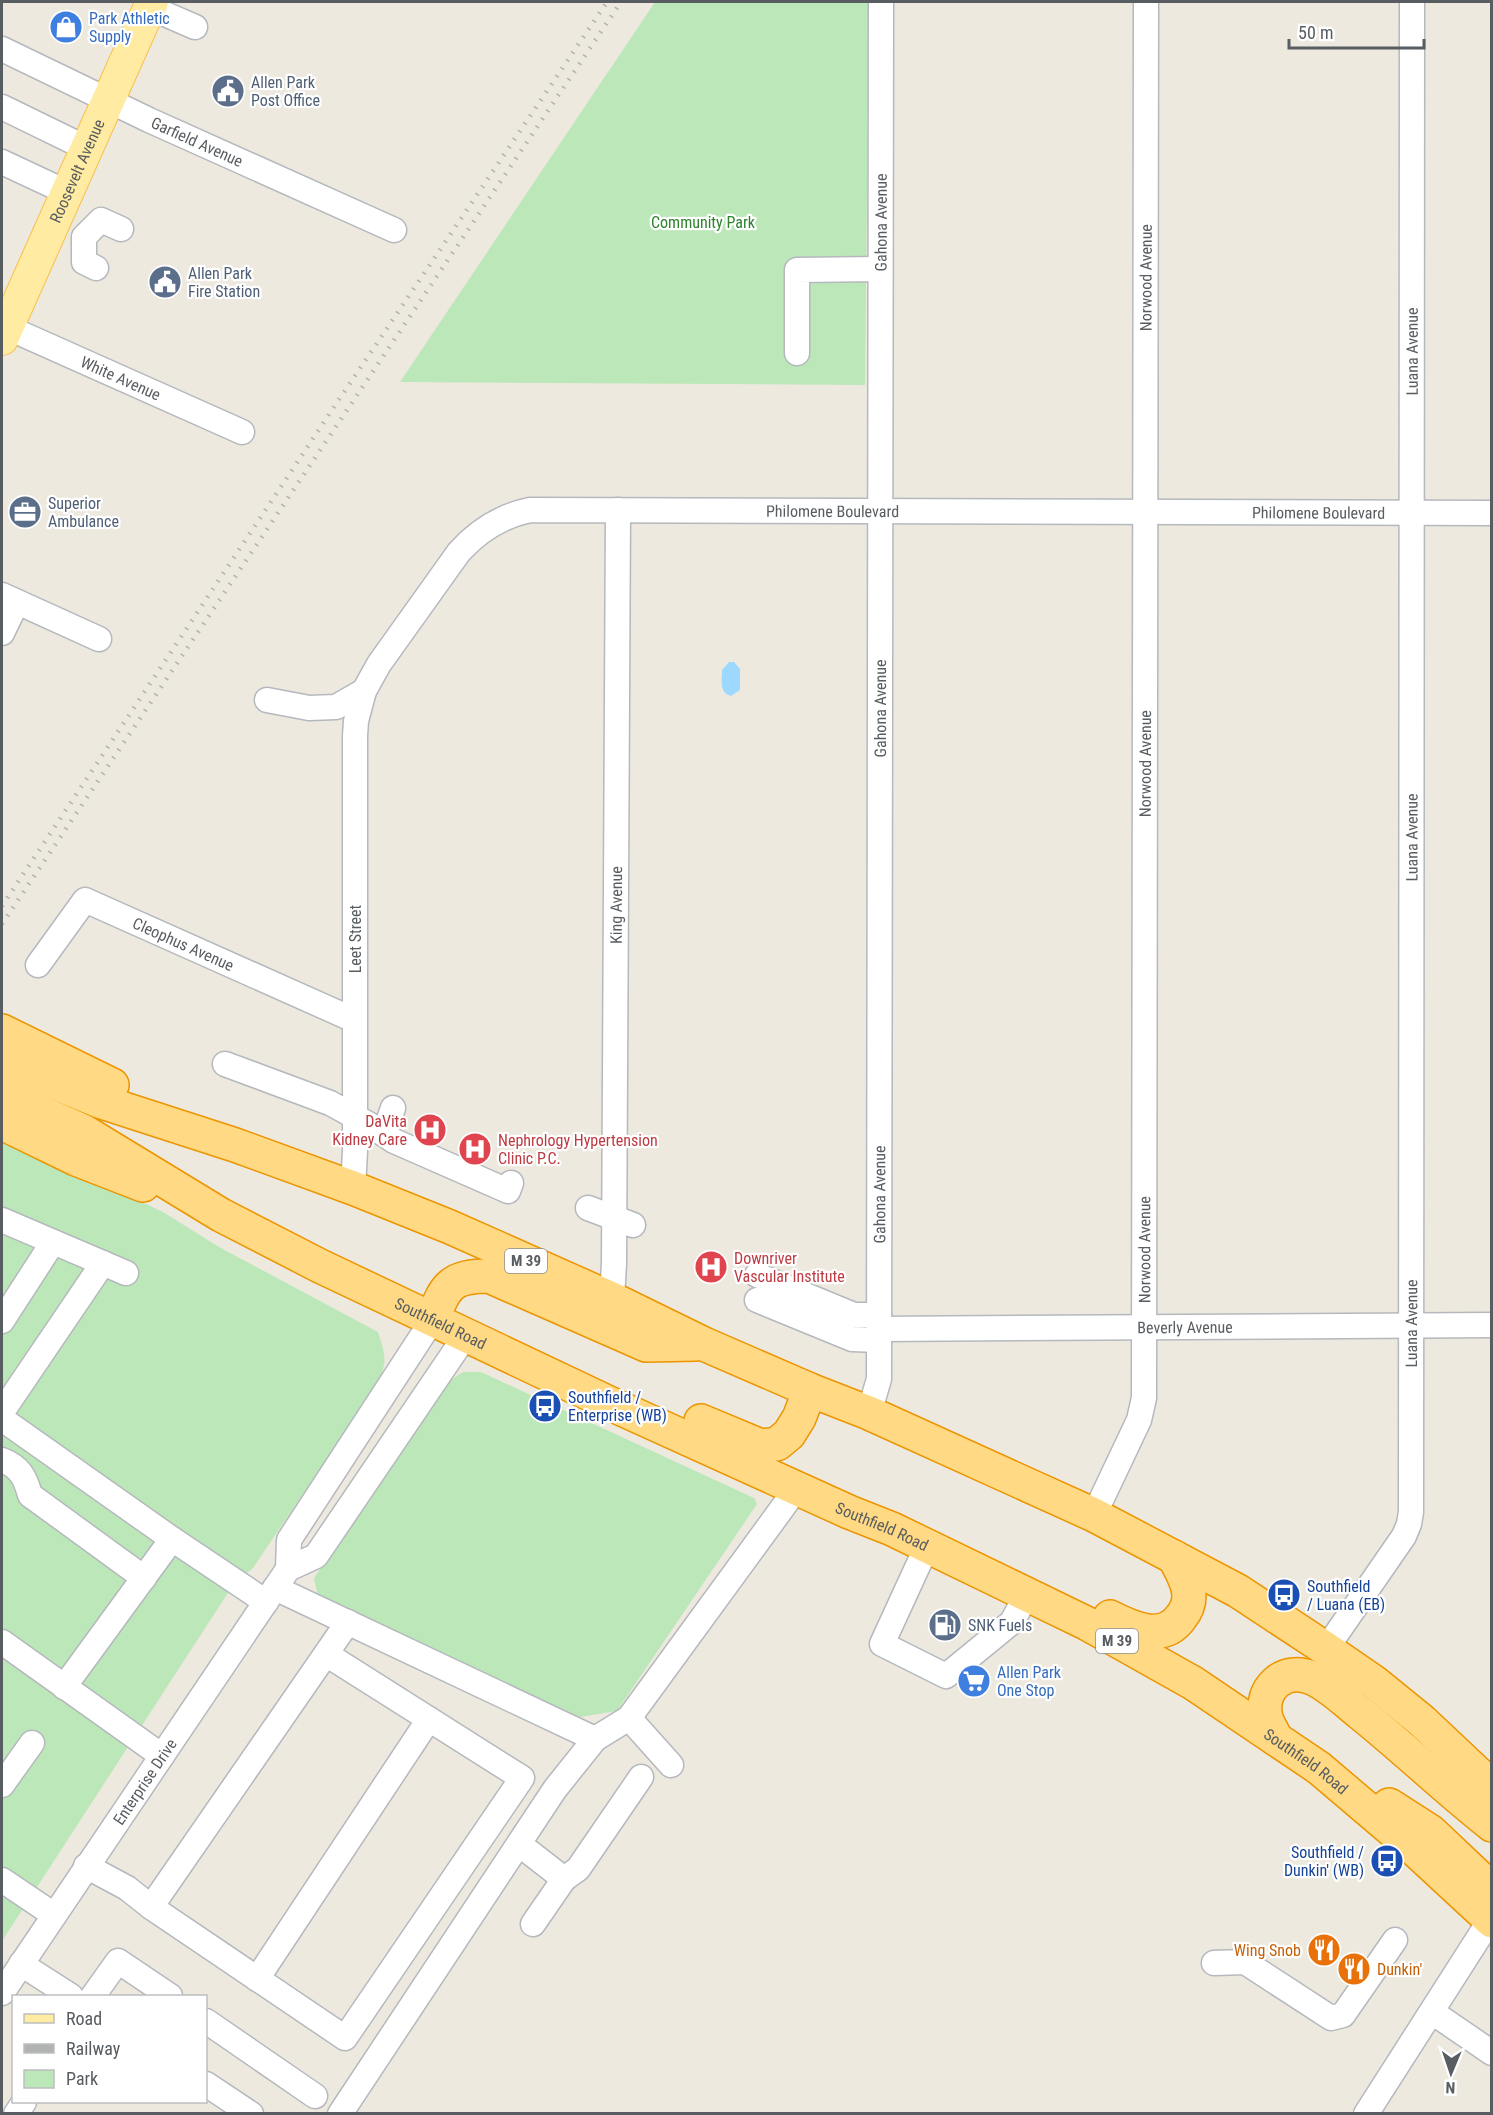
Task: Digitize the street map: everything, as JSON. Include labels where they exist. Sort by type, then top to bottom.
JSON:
[{"type":"highway","name":"M 39","points":[[2,1031],[235,1145]]},
{"type":"highway","name":"M 39","points":[[2,1061],[99,1101],[235,1145],[353,1188],[450,1227],[612,1299],[704,1344],[869,1413],[1094,1515],[1238,1591],[1326,1648],[1374,1682],[1422,1721],[1491,1787]]},
{"type":"highway","name":"Southfield Road","points":[[2,1095],[83,1131],[221,1215],[320,1266],[611,1404],[892,1529],[1088,1624],[1193,1683],[1319,1767],[1491,1910]]},
{"type":"highway","name":"Southfield Road","points":[[2,1123],[76,1159],[221,1215]]},
{"type":"highway","points":[[433,1319],[445,1289],[457,1280],[472,1276],[489,1276],[646,1345],[704,1344]]},
{"type":"highway","points":[[479,1341],[561,1359],[761,1446],[777,1444],[789,1434],[799,1418],[810,1390]]},
{"type":"highway","points":[[892,1529],[940,1540],[997,1562],[1037,1579],[1135,1629],[1150,1632],[1168,1629],[1178,1622],[1186,1610],[1189,1596],[1186,1581],[1174,1557]]},
{"type":"highway","points":[[1276,1739],[1266,1718],[1265,1708],[1269,1691],[1279,1679],[1288,1675],[1311,1678],[1341,1698],[1401,1745],[1491,1826]]},
{"type":"main road","name":"Roosevelt Avenue","points":[[3,330],[150,4]]},
{"type":"street","name":"Gahona Avenue","points":[[869,1413],[879,1379],[881,2]]},
{"type":"street","name":"Norwood Avenue","points":[[1094,1515],[1142,1411],[1144,1398],[1146,2]]},
{"type":"street","name":"Luana Avenue","points":[[1326,1648],[1404,1536],[1409,1524],[1412,2]]},
{"type":"street","points":[[150,4],[195,27]]},
{"type":"street","name":"Garfield Avenue","points":[[2,50],[107,99],[295,174],[394,230]]},
{"type":"street","points":[[2,107],[86,148]]},
{"type":"street","points":[[2,162],[66,192]]},
{"type":"street","points":[[96,267],[84,262],[84,237],[101,220],[121,230]]},
{"type":"street","points":[[52,222],[84,237]]},
{"type":"street","points":[[797,353],[797,270],[880,269]]},
{"type":"street","name":"White Avenue","points":[[3,330],[242,432]]},
{"type":"street","name":"Philomene Boulevard","points":[[364,691],[379,664],[470,540],[485,528],[506,517],[530,510],[1491,513]]},
{"type":"street","name":"King Avenue","points":[[612,1299],[624,1221],[618,510]]},
{"type":"street","points":[[2,633],[9,598],[99,639]]},
{"type":"street","points":[[267,700],[309,708],[336,707],[364,691]]},
{"type":"street","name":"Leet Street","points":[[353,1188],[355,736],[356,721],[364,691]]},
{"type":"street","name":"Cleophus Avenue","points":[[38,965],[85,900],[354,1020]]},
{"type":"street","points":[[225,1064],[330,1103],[394,1141],[508,1191],[511,1182]]},
{"type":"street","points":[[384,1134],[393,1108]]},
{"type":"street","points":[[588,1208],[624,1221]]},
{"type":"street","points":[[2,1220],[126,1273]]},
{"type":"street","points":[[2,1321],[53,1242]]},
{"type":"street","points":[[2,1412],[103,1263]]},
{"type":"street","points":[[757,1275],[854,1315],[879,1328]]},
{"type":"street","points":[[757,1300],[852,1340],[879,1328]]},
{"type":"street","points":[[276,1586],[289,1540],[433,1319]]},
{"type":"street","name":"Beverly Avenue","points":[[879,1328],[1491,1325]]},
{"type":"street","points":[[276,1586],[316,1556],[479,1341]]},
{"type":"street","points":[[2,1419],[172,1539],[276,1586],[595,1739]]},
{"type":"street","points":[[2,1460],[14,1465],[25,1477],[30,1495],[144,1578]]},
{"type":"street","points":[[340,2114],[543,1807],[595,1739],[629,1718],[797,1488]]},
{"type":"street","points":[[64,1687],[172,1539]]},
{"type":"street","points":[[927,1546],[882,1644],[946,1676],[1012,1622],[1027,1594]]},
{"type":"street","name":"Enterprise Drive","points":[[2,1993],[276,1586]]},
{"type":"street","points":[[151,1907],[348,1622]]},
{"type":"street","points":[[2,1642],[162,1756]]},
{"type":"street","points":[[326,1654],[522,1778],[345,2038]]},
{"type":"street","points":[[629,1718],[671,1765]]},
{"type":"street","points":[[257,1979],[429,1719]]},
{"type":"street","points":[[2,1785],[32,1743]]},
{"type":"street","points":[[533,1924],[564,1879],[578,1869],[641,1777]]},
{"type":"street","points":[[515,1788],[543,1807]]},
{"type":"street","points":[[519,1844],[564,1879]]},
{"type":"street","points":[[86,1866],[127,1888],[151,1907],[376,2059]]},
{"type":"street","points":[[2,1880],[54,1915]]},
{"type":"street","points":[[1366,2114],[1432,2012],[1491,1910]]},
{"type":"street","points":[[1214,1963],[1245,1962],[1331,2018],[1336,2018],[1343,2015],[1395,1940]]},
{"type":"street","points":[[94,1995],[118,1960],[169,1995]]},
{"type":"street","points":[[21,1964],[70,1995]]},
{"type":"street","points":[[1432,2012],[1491,2053]]},
{"type":"street","points":[[207,2021],[315,2096]]},
{"type":"street","points":[[207,2085],[250,2114]]},
{"type":"green space","name":"Community Park","points":[[655,2],[869,2],[865,385],[400,382]]},
{"type":"green space","points":[[2,1137],[163,1212],[219,1247],[378,1332],[384,1358],[378,1383],[253,1568],[239,1576],[2,1941]]},
{"type":"green space","points":[[463,1372],[481,1372],[754,1498],[757,1504],[617,1711],[580,1717],[324,1603],[317,1592],[314,1578],[449,1381]]},
{"type":"water","points":[[729,662],[734,662],[740,669],[740,690],[731,696],[723,689],[722,682],[722,670]]},
{"type":"railway","points":[[2,906],[607,2]]},
{"type":"railway","points":[[2,924],[621,2]]},
{"type":"place","name":"Park Athletic Supply","points":[[66,27]]},
{"type":"place","name":"Allen Park Post Office","points":[[228,91]]},
{"type":"place","name":"Allen Park Fire Station","points":[[165,282]]},
{"type":"place","name":"Superior Ambulance","points":[[25,512]]},
{"type":"place","name":"DaVita Kidney Care","points":[[430,1130]]},
{"type":"place","name":"Nephrology Hypertension Clinic P.C.","points":[[475,1149]]},
{"type":"place","name":"Downriver Vascular Institute","points":[[711,1267]]},
{"type":"place","name":"Southfield / Enterprise (WB)","points":[[545,1406]]},
{"type":"place","name":"Southfield / Luana (EB)","points":[[1284,1595]]},
{"type":"place","name":"SNK Fuels","points":[[945,1625]]},
{"type":"place","name":"Allen Park One Stop","points":[[974,1681]]},
{"type":"place","name":"Southfield / Dunkin' (WB)","points":[[1387,1861]]},
{"type":"place","name":"Wing Snob","points":[[1324,1950]]},
{"type":"place","name":"Dunkin'","points":[[1354,1969]]}]
